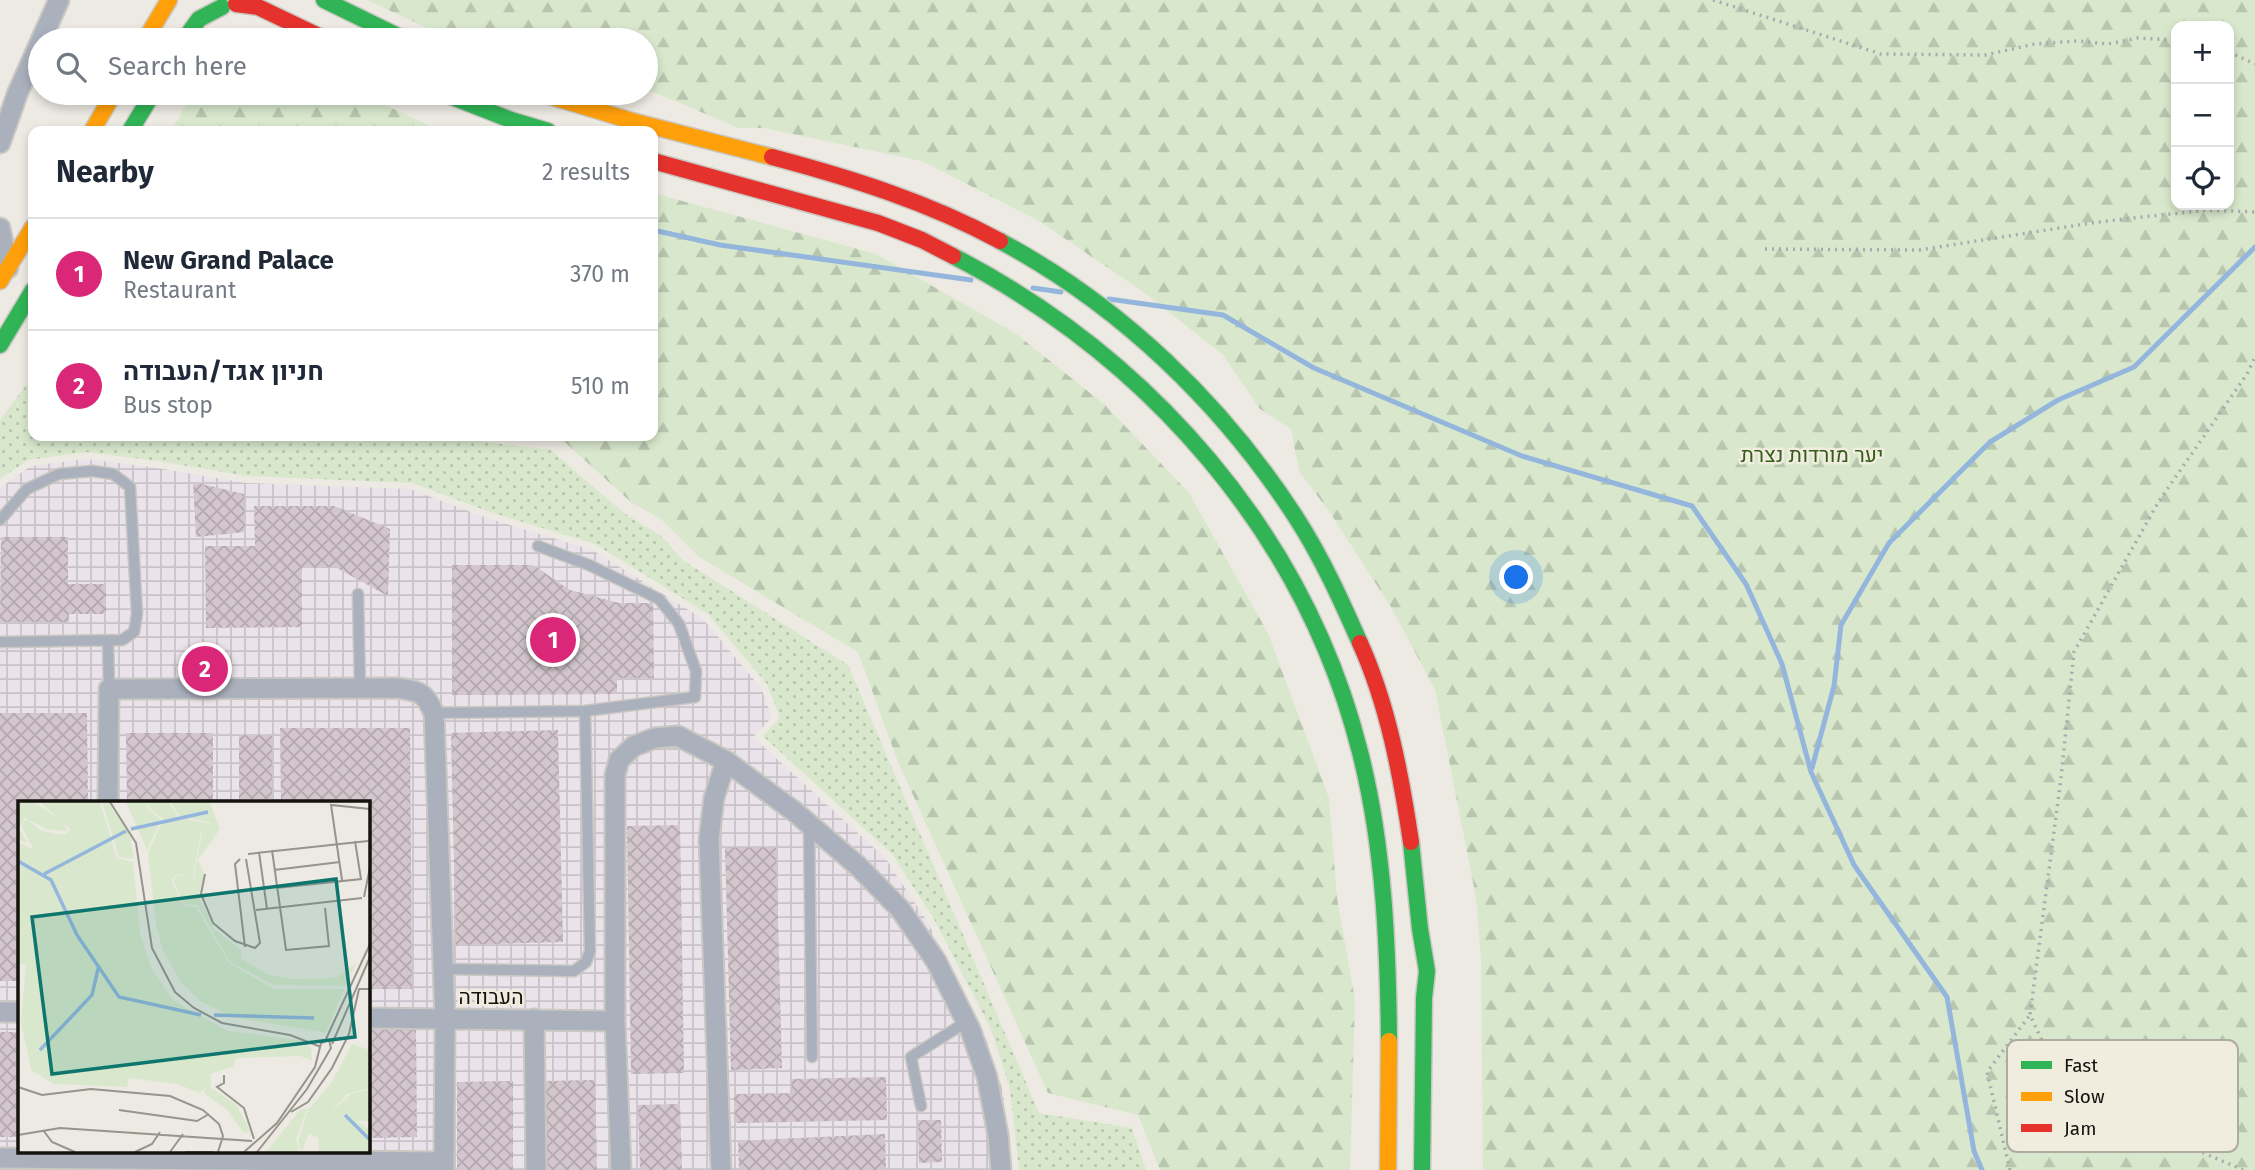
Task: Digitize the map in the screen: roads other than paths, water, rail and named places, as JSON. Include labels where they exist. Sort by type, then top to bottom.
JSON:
[{"type":"main road","points":[[152,28],[169,0]]},
{"type":"main road","points":[[324,0],[381,28]]},
{"type":"main road","points":[[198,1],[210,6],[234,4],[258,7],[302,28]]},
{"type":"main road","points":[[191,28],[205,13],[234,4]]},
{"type":"main road","points":[[95,126],[107,105]]},
{"type":"main road","points":[[133,126],[146,105]]},
{"type":"main road","points":[[473,105],[531,126]]},
{"type":"main road","points":[[582,105],[657,126]]},
{"type":"main road","points":[[658,126],[876,187],[931,206],[966,222],[1051,272],[1113,316],[1183,379],[1262,468],[1298,522],[1348,616],[1384,709],[1399,769],[1427,973],[1424,998],[1422,1170]]},
{"type":"main road","points":[[658,162],[866,219],[918,238],[981,269],[1059,318],[1106,355],[1159,403],[1234,488],[1268,540],[1308,612],[1332,666],[1359,749],[1376,839],[1386,933],[1389,999],[1388,1170]]},
{"type":"main road","points":[[4,274],[28,235]]},
{"type":"main road","points":[[0,345],[28,298]]},
{"type":"street","points":[[47,28],[59,0]]},
{"type":"street","points":[[0,144],[28,70]]},
{"type":"street","points":[[0,228],[4,274]]},
{"type":"street","points":[[0,1158],[444,1166],[445,1019],[434,713],[427,698],[419,691],[399,688],[109,689],[108,801]]},
{"type":"street","points":[[621,1170],[615,1021],[615,775],[619,760],[634,746],[655,738],[678,736],[726,761],[809,824],[858,866],[900,909],[936,961],[966,1022],[987,1077],[998,1135],[1001,1170]]},
{"type":"street","points":[[721,1170],[709,839],[714,798],[726,761]]},
{"type":"street","points":[[0,1012],[18,1012]]},
{"type":"street","name":"העבודה","points":[[369,1018],[615,1021]]},
{"type":"street","points":[[534,1020],[537,1170]]},
{"type":"lane","points":[[0,520],[27,489],[59,474],[92,471],[113,474],[130,487],[136,614],[134,632],[122,640],[0,642]]},
{"type":"lane","points":[[434,713],[585,711],[695,697],[696,671],[679,624],[659,599],[589,565],[538,546]]},
{"type":"lane","points":[[358,594],[360,688]]},
{"type":"lane","points":[[108,641],[109,689]]},
{"type":"lane","points":[[443,969],[574,971],[586,962],[590,951],[585,711]]},
{"type":"lane","points":[[809,824],[812,1057]]},
{"type":"lane","points":[[921,1105],[911,1057],[966,1022]]},
{"type":"waterway","points":[[658,231],[720,245],[971,280]]},
{"type":"waterway","points":[[1812,768],[1834,686],[1841,625],[1889,543],[1990,442],[2058,400],[2134,367],[2255,247]]},
{"type":"waterway","points":[[1033,288],[1061,292]]},
{"type":"waterway","points":[[1109,299],[1223,315],[1314,368],[1522,456],[1692,506],[1746,584],[1782,664],[1811,772],[1854,865],[1947,997],[1974,1151],[1982,1170]]},
{"type":"place","name":"New Grand Palace","points":[[553,640]]},
{"type":"place","name":"חניון אגד/העבודה","points":[[205,669]]},
{"type":"park label","name":"יער מורדות נצרת","points":[[1812,455]]}]
